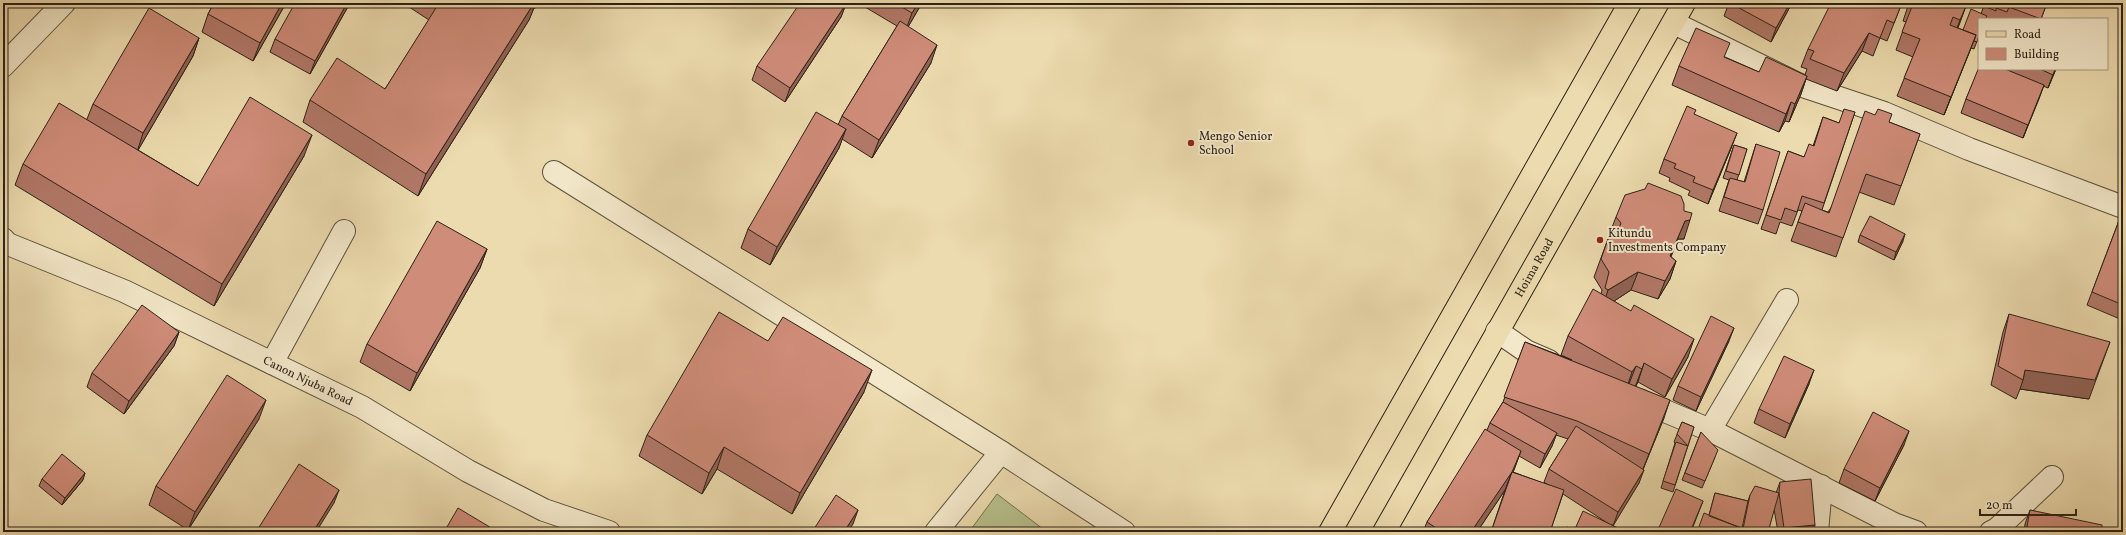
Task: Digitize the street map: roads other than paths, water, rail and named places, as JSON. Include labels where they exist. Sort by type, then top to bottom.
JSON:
[{"type":"main road","points":[[1330,532],[1630,3]]},
{"type":"main road","name":"Hoima Road","points":[[1384,532],[1684,3]]},
{"type":"street","points":[[3,66],[64,3]]},
{"type":"street","points":[[1674,23],[1800,85],[1884,113],[1969,149],[2123,207]]},
{"type":"street","points":[[554,172],[1001,452],[1124,532]]},
{"type":"street","points":[[272,363],[344,231]]},
{"type":"street","name":"Canon Njuba Road","points":[[3,239],[8,244],[124,291],[362,407],[468,471],[544,510],[609,532]]},
{"type":"street","points":[[1710,430],[1787,300]]},
{"type":"street","points":[[1497,331],[1526,351],[1568,369]]},
{"type":"street","points":[[1618,391],[1710,430],[1894,524],[1916,532]]},
{"type":"street","points":[[936,532],[1001,452]]},
{"type":"street","points":[[1991,532],[1997,529],[2052,477]]},
{"type":"street","points":[[1817,532],[1820,486]]},
{"type":"place","name":"Mengo Senior School","points":[[1191,143]]},
{"type":"place","name":"Kitundu Investments Company","points":[[1600,240]]}]
